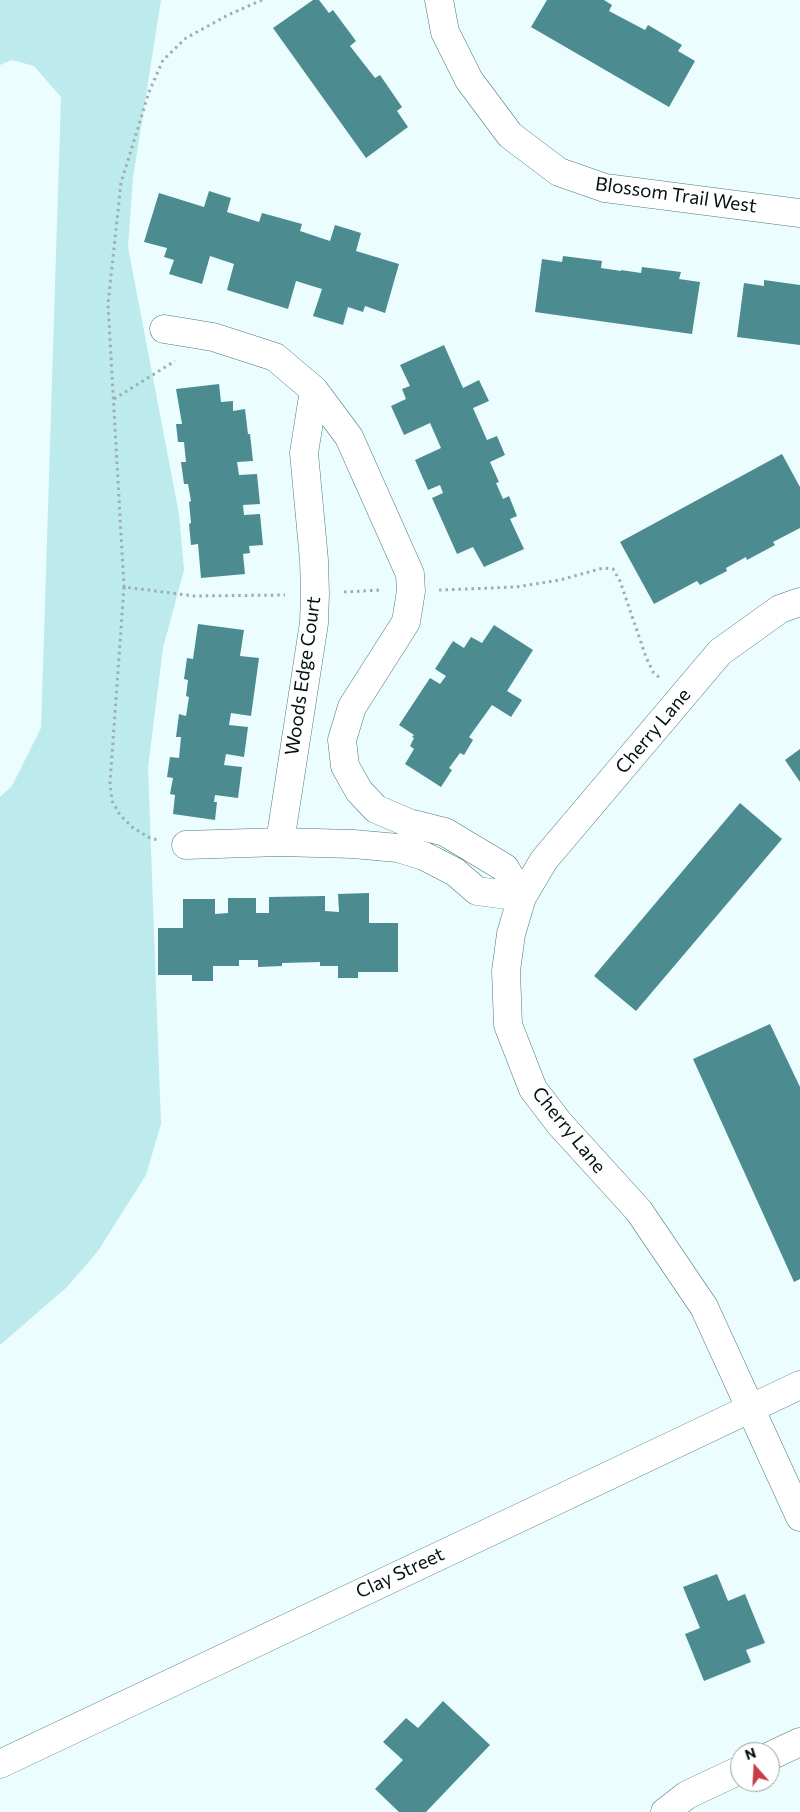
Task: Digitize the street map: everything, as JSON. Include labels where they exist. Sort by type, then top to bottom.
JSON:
[{"type":"street","name":"Blossom Trail West","points":[[439,0],[445,32],[470,80],[510,135],[559,172],[605,188],[800,213]]},
{"type":"street","points":[[164,329],[214,337],[275,357],[314,390],[349,437],[410,574],[411,591],[406,622],[352,707],[342,740],[346,766],[359,790],[376,809],[408,822],[445,832],[506,868],[522,897]]},
{"type":"street","name":"Woods Edge Court","points":[[280,842],[314,623],[314,560],[304,453],[314,390]]},
{"type":"street","name":"Cherry Lane","points":[[800,602],[780,609],[720,652],[544,860],[522,897],[510,934],[506,971],[508,1025],[533,1089],[559,1124],[639,1211],[704,1307],[800,1517]]},
{"type":"street","points":[[186,845],[280,842],[353,844],[398,848],[424,856],[455,872],[477,891],[522,897]]},
{"type":"street","name":"Clay Street","points":[[0,1764],[800,1385]]},
{"type":"street","points":[[780,1751],[800,1742]]},
{"type":"street","points":[[664,1812],[687,1795],[730,1775]]},
{"type":"path","points":[[114,399],[214,337]]},
{"type":"path","points":[[124,587],[111,755],[110,784],[112,801],[120,815],[132,827],[150,838],[186,845]]},
{"type":"shaded area","points":[[0,0],[161,0],[133,178],[128,247],[179,514],[184,570],[163,648],[148,767],[161,1124],[146,1175],[98,1251],[67,1287],[0,1345],[0,797],[12,786],[41,728],[61,97],[34,66],[12,60],[0,65]]},
{"type":"building","points":[[313,0],[319,0],[329,13],[333,10],[356,41],[350,46],[375,78],[380,75],[402,107],[397,111],[408,127],[366,158],[273,28]]},
{"type":"building","points":[[547,0],[604,0],[612,5],[609,11],[645,30],[648,25],[682,45],[678,51],[695,61],[669,107],[531,27]]},
{"type":"building","points":[[209,191],[231,198],[227,212],[259,222],[262,213],[302,224],[300,231],[330,241],[335,225],[361,233],[356,251],[399,264],[385,313],[365,306],[363,312],[348,307],[343,325],[313,316],[322,289],[296,281],[288,309],[227,290],[234,264],[210,256],[202,284],[169,274],[174,260],[164,257],[167,248],[144,242],[159,193],[204,207]]},
{"type":"building","points":[[563,256],[602,261],[601,268],[621,271],[641,273],[642,267],[681,272],[679,279],[700,282],[692,334],[535,312],[542,259],[562,262]]},
{"type":"building","points":[[764,280],[800,285],[800,345],[737,337],[744,283],[764,286]]},
{"type":"building","points":[[444,345],[463,388],[479,380],[489,401],[473,408],[487,440],[497,436],[505,455],[490,462],[499,482],[496,483],[503,499],[509,496],[517,516],[510,519],[524,549],[484,567],[473,547],[457,554],[432,498],[443,493],[440,485],[428,490],[415,460],[441,448],[430,423],[404,435],[391,406],[406,399],[402,389],[410,386],[400,365]]},
{"type":"building","points":[[219,384],[221,402],[233,401],[233,411],[245,409],[253,461],[237,462],[239,475],[257,474],[260,504],[243,505],[244,515],[260,514],[263,545],[249,546],[250,553],[243,554],[245,574],[201,578],[198,544],[191,545],[189,502],[191,501],[188,484],[184,484],[181,462],[186,462],[184,442],[178,442],[176,424],[182,424],[176,389]]},
{"type":"building","points":[[782,454],[800,487],[800,528],[773,542],[775,545],[747,560],[746,557],[726,568],[727,571],[700,585],[697,581],[654,604],[620,542]]},
{"type":"building","points":[[198,624],[244,630],[240,656],[259,658],[251,716],[231,713],[229,725],[248,727],[244,757],[226,754],[224,765],[242,767],[238,798],[215,795],[214,802],[217,802],[215,820],[173,814],[175,795],[170,794],[173,778],[167,777],[170,757],[179,758],[181,737],[176,737],[179,714],[186,716],[189,697],[186,696],[188,680],[184,679],[187,658],[193,659]]},
{"type":"building","points":[[494,625],[533,650],[507,691],[522,700],[511,717],[492,705],[469,737],[473,740],[464,755],[460,753],[449,768],[452,770],[441,787],[405,764],[414,749],[410,746],[414,735],[399,725],[430,678],[440,684],[446,676],[435,669],[453,641],[464,648],[471,637],[482,643]]},
{"type":"building","points":[[800,749],[800,782],[785,760]]},
{"type":"building","points":[[740,803],[782,839],[636,1011],[594,976]]},
{"type":"building","points":[[369,893],[369,923],[398,923],[398,972],[358,972],[358,978],[338,978],[338,966],[320,966],[320,962],[282,963],[282,966],[258,967],[258,960],[239,960],[239,966],[213,966],[213,981],[192,981],[192,975],[158,975],[158,928],[183,928],[183,899],[215,899],[215,914],[228,913],[228,898],[256,898],[256,913],[269,913],[269,897],[325,896],[325,911],[339,912],[338,894]]},
{"type":"building","points":[[770,1024],[800,1087],[800,1279],[794,1282],[693,1059]]},
{"type":"building","points":[[717,1574],[728,1601],[745,1594],[765,1643],[746,1650],[751,1662],[704,1681],[685,1634],[700,1628],[683,1587]]},
{"type":"building","points":[[443,1701],[490,1745],[426,1812],[399,1812],[375,1789],[403,1760],[383,1742],[406,1718],[418,1728]]}]
